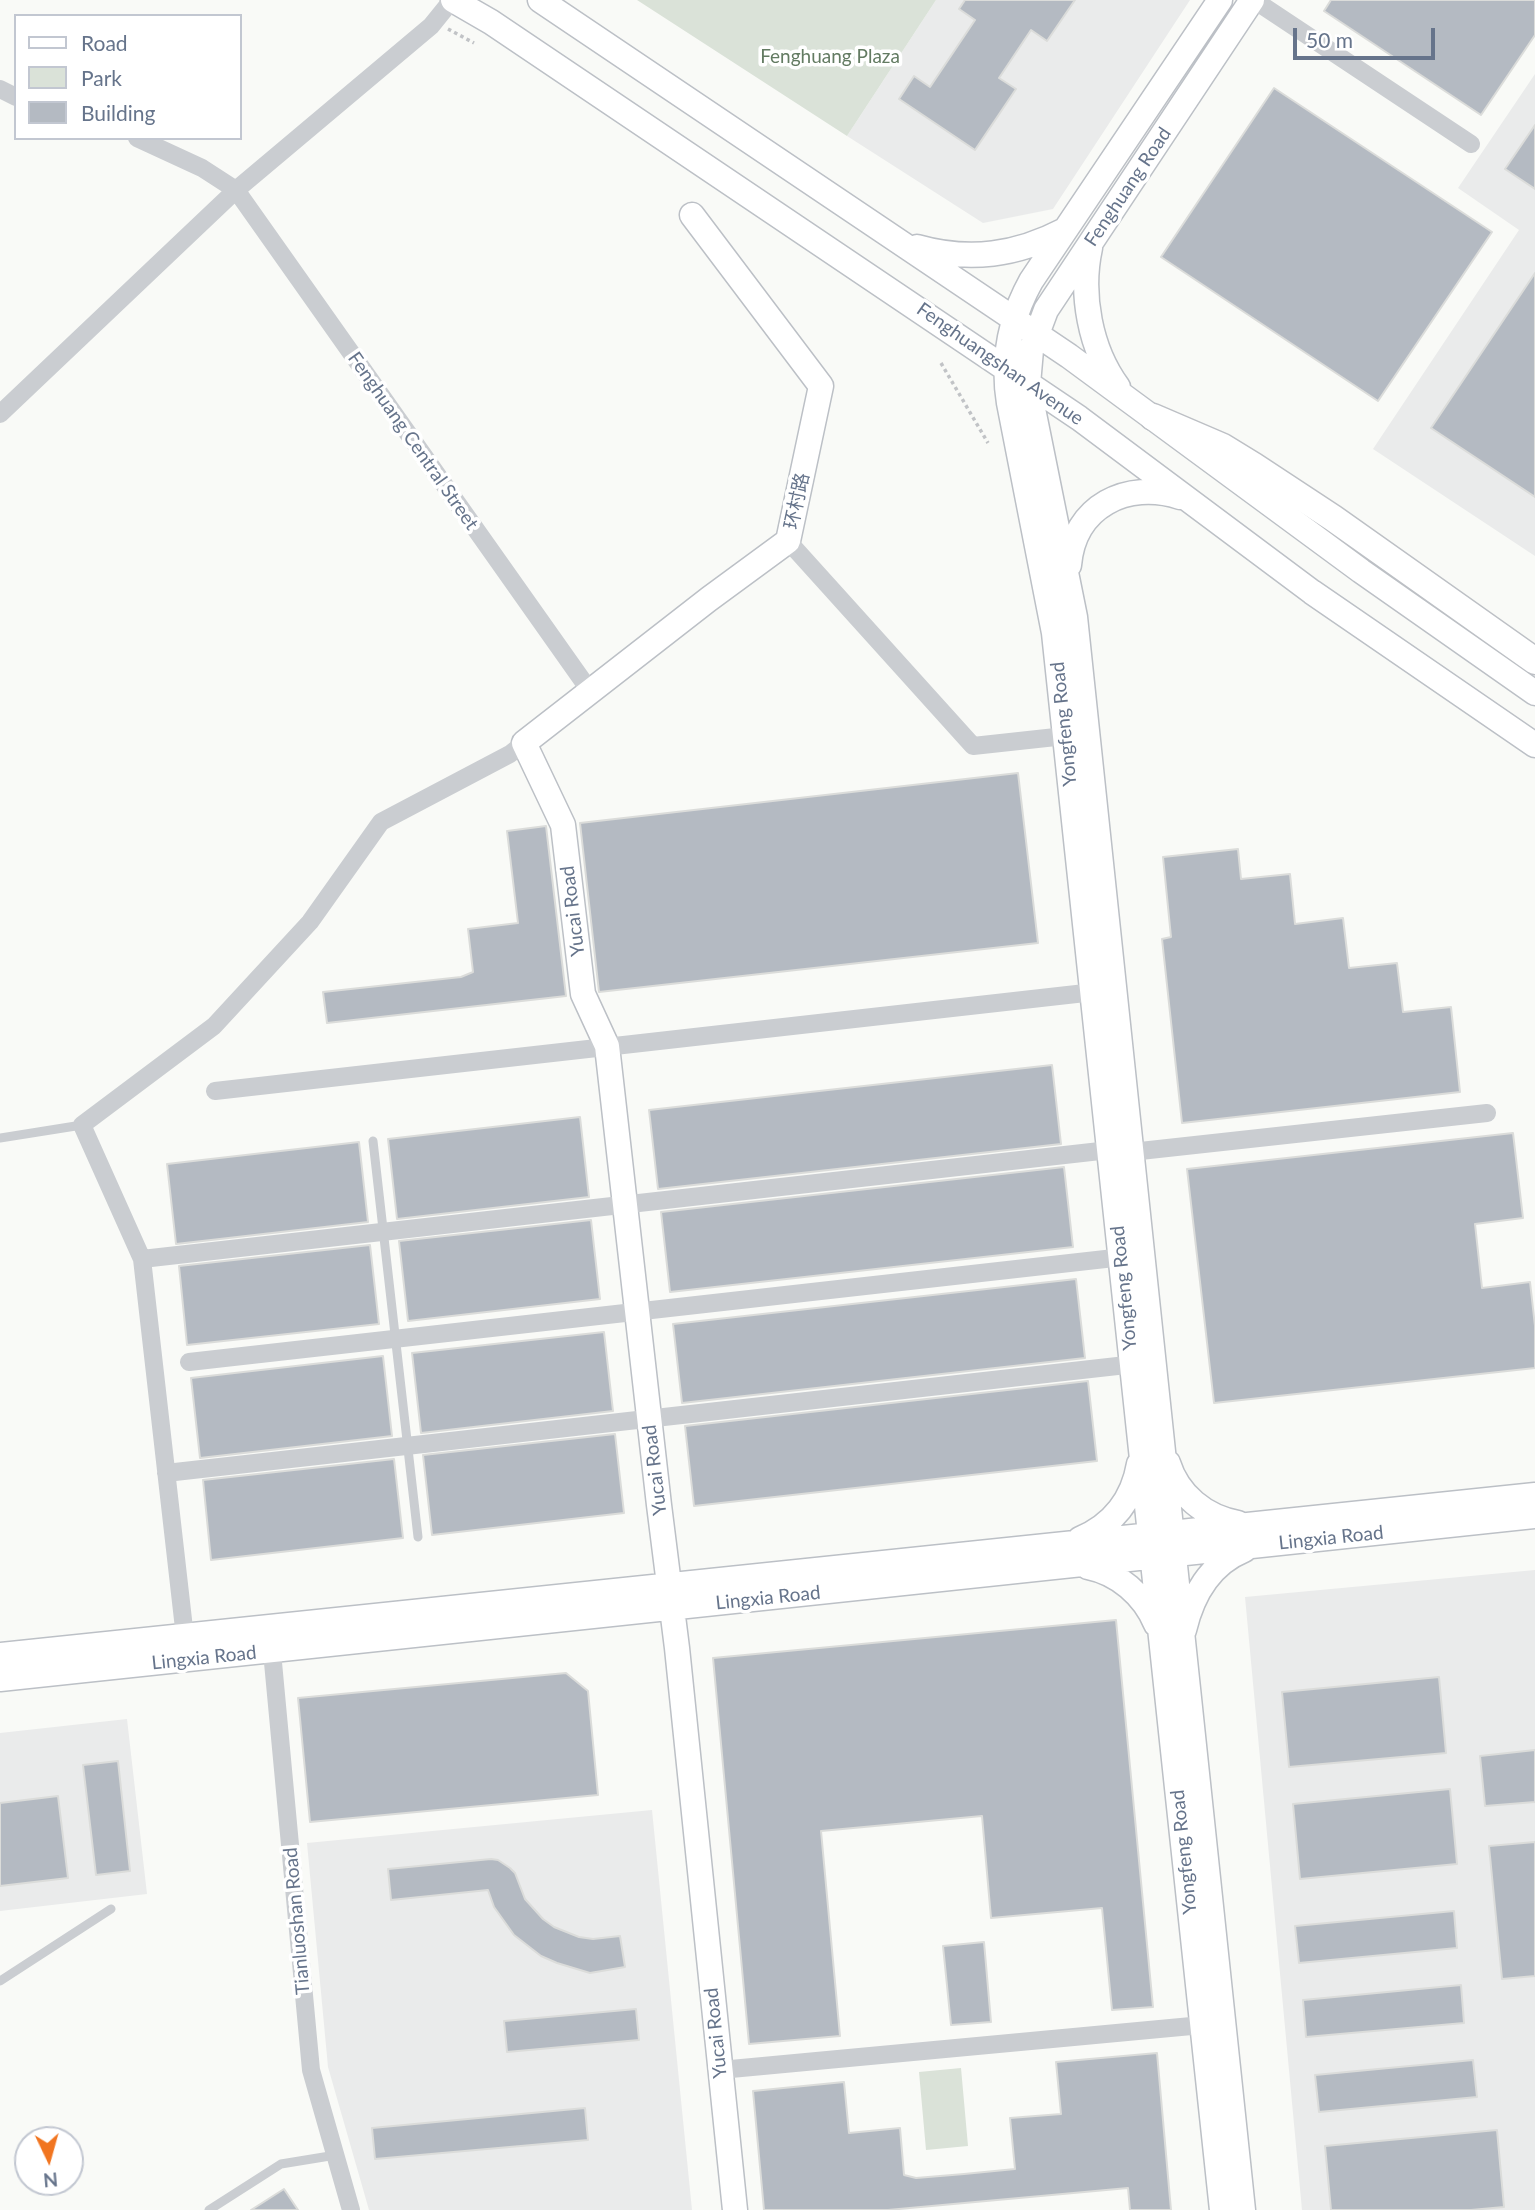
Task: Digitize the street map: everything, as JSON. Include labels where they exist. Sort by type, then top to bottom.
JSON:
[{"type":"main road","points":[[1153,417],[1223,447],[1254,466],[1333,518],[1535,661]]},
{"type":"street","points":[[0,414],[236,190],[431,26],[453,0]]},
{"type":"street","name":"Fenghuangshan Avenue","points":[[453,0],[491,22],[1079,418],[1312,592],[1535,745]]},
{"type":"street","points":[[540,0],[900,241],[1125,396],[1340,555],[1535,693]]},
{"type":"street","points":[[570,0],[599,39]]},
{"type":"street","name":"Fenghuang Road","points":[[1006,369],[1014,319],[1031,281],[1220,0]]},
{"type":"street","points":[[1253,0],[1471,144]]},
{"type":"street","name":"Fenghuang Road","points":[[1028,384],[1029,358],[1035,334],[1046,310],[1253,0]]},
{"type":"street","points":[[141,140],[202,168],[236,190]]},
{"type":"street","name":"Fenghuang Central Street","points":[[236,190],[590,691]]},
{"type":"street","name":"环村路","points":[[524,743],[788,541],[821,386],[692,215]]},
{"type":"street","points":[[900,241],[943,253],[991,254],[1038,244],[1065,230]]},
{"type":"street","points":[[1092,241],[1087,280],[1091,325],[1107,369],[1125,396]]},
{"type":"street","name":"Yongfeng Road","points":[[1006,369],[1009,403],[1050,605],[1065,736],[1103,991]]},
{"type":"street","name":"Yongfeng Road","points":[[1028,384],[1077,631],[1103,991],[1161,1545],[1213,2024],[1243,2210]]},
{"type":"street","points":[[1068,578],[1075,535],[1097,508],[1117,498],[1139,492],[1161,492],[1188,499]]},
{"type":"street","points":[[788,541],[973,746],[1065,736]]},
{"type":"street","points":[[186,1648],[142,1258],[82,1125],[214,1026],[310,922],[381,822],[510,754],[524,743]]},
{"type":"street","name":"Yucai Road","points":[[524,743],[563,825],[583,994],[607,1046],[671,1597],[734,2210]]},
{"type":"street","points":[[215,1091],[1103,991]]},
{"type":"street","points":[[142,1258],[1487,1113]]},
{"type":"street","points":[[189,1362],[1131,1256]]},
{"type":"street","points":[[166,1473],[1142,1364]]},
{"type":"street","points":[[1151,1443],[1190,1499],[1219,1518],[1238,1523],[1259,1535],[1227,1559],[1206,1580],[1172,1644],[1134,1591],[1105,1572],[1066,1555],[1118,1513],[1127,1499],[1151,1443]]},
{"type":"street","name":"Lingxia Road","points":[[1259,1535],[1535,1495]]},
{"type":"street","name":"Lingxia Road","points":[[0,1679],[186,1648],[270,1639],[1259,1535],[1535,1516]]},
{"type":"street","name":"Tianluoshan Road","points":[[270,1639],[311,2070],[351,2210]]},
{"type":"street","name":"Lingxia Road","points":[[0,1655],[186,1648]]},
{"type":"street","points":[[720,2070],[1213,2024]]},
{"type":"street","name":"Yongfeng Road","points":[[1213,2024],[1222,2210]]},
{"type":"lane","points":[[0,1138],[82,1125]]},
{"type":"lane","points":[[373,1140],[418,1537]]},
{"type":"lane","points":[[0,1981],[111,1909]]},
{"type":"lane","points":[[209,2210],[281,2164],[335,2155]]},
{"type":"path","points":[[941,363],[988,443]]},
{"type":"shaded area","points":[[936,0],[1190,0],[1053,209],[983,223],[847,136]]},
{"type":"shaded area","points":[[1535,74],[1535,556],[1373,449],[1519,230],[1458,188]]},
{"type":"shaded area","points":[[1535,1570],[1535,2210],[1302,2210],[1245,1597]]},
{"type":"shaded area","points":[[127,1719],[147,1894],[0,1911],[0,1733]]},
{"type":"shaded area","points":[[652,1810],[692,2210],[369,2210],[328,2067],[307,1843]]},
{"type":"green space","name":"Fenghuang Plaza","points":[[637,0],[936,0],[847,136]]},
{"type":"green space","points":[[961,2068],[968,2146],[926,2150],[919,2072]]},
{"type":"building","points":[[965,0],[1075,0],[1047,41],[1031,30],[999,78],[1016,89],[975,150],[899,99],[914,76],[930,87],[975,20],[959,9]]},
{"type":"building","points":[[1331,0],[1535,0],[1535,35],[1481,115],[1324,11]]},
{"type":"building","points":[[1274,88],[1492,232],[1378,401],[1161,257]]},
{"type":"building","points":[[1535,125],[1535,189],[1505,169]]},
{"type":"building","points":[[1535,273],[1535,497],[1431,428]]},
{"type":"building","points":[[1018,773],[1038,943],[599,992],[580,823]]},
{"type":"building","points":[[546,826],[566,996],[327,1023],[323,992],[461,977],[473,972],[468,929],[518,923],[507,831]]},
{"type":"building","points":[[1238,849],[1241,879],[1290,874],[1295,924],[1343,918],[1349,968],[1397,963],[1403,1012],[1451,1007],[1460,1092],[1182,1123],[1162,939],[1171,937],[1163,857]]},
{"type":"building","points":[[1052,1065],[1061,1144],[658,1189],[649,1110]]},
{"type":"building","points":[[580,1117],[589,1197],[397,1219],[388,1139]]},
{"type":"building","points":[[1513,1133],[1523,1218],[1475,1224],[1482,1288],[1530,1282],[1535,1326],[1535,1368],[1214,1403],[1187,1169]]},
{"type":"building","points":[[359,1142],[368,1222],[176,1244],[167,1164]]},
{"type":"building","points":[[1064,1167],[1073,1247],[670,1292],[661,1212]]},
{"type":"building","points":[[591,1220],[600,1299],[408,1321],[399,1241]]},
{"type":"building","points":[[370,1245],[379,1324],[187,1345],[179,1266]]},
{"type":"building","points":[[1076,1279],[1085,1358],[682,1403],[673,1324]]},
{"type":"building","points":[[604,1332],[613,1411],[421,1433],[412,1353]]},
{"type":"building","points":[[383,1356],[392,1436],[200,1458],[191,1378]]},
{"type":"building","points":[[1088,1381],[1097,1461],[694,1506],[685,1426]]},
{"type":"building","points":[[615,1434],[624,1513],[432,1535],[423,1455]]},
{"type":"building","points":[[394,1459],[403,1538],[211,1560],[203,1480]]},
{"type":"building","points":[[1116,1620],[1153,2007],[1112,2010],[1102,1908],[991,1918],[982,1816],[821,1831],[840,2036],[749,2044],[713,1658]]},
{"type":"building","points":[[566,1673],[588,1691],[598,1795],[310,1822],[298,1698]]},
{"type":"building","points":[[1439,1677],[1446,1753],[1289,1767],[1282,1692]]},
{"type":"building","points":[[1535,1750],[1535,1802],[1485,1806],[1480,1756]]},
{"type":"building","points":[[118,1761],[130,1871],[96,1875],[83,1765]]},
{"type":"building","points":[[1450,1789],[1457,1864],[1300,1879],[1293,1804]]},
{"type":"building","points":[[58,1796],[68,1878],[0,1886],[0,1803]]},
{"type":"building","points":[[1535,1842],[1535,1976],[1502,1979],[1489,1846]]},
{"type":"building","points":[[498,1860],[515,1873],[525,1899],[554,1927],[579,1937],[593,1939],[620,1936],[625,1967],[590,1973],[541,1956],[514,1935],[494,1907],[488,1890],[391,1900],[388,1869]]},
{"type":"building","points":[[1454,1911],[1457,1948],[1299,1963],[1295,1926]]},
{"type":"building","points":[[984,1942],[991,2022],[951,2025],[943,1946]]},
{"type":"building","points":[[1461,1985],[1464,2023],[1306,2037],[1303,2000]]},
{"type":"building","points":[[636,2009],[639,2040],[507,2052],[504,2021]]},
{"type":"building","points":[[1157,2053],[1171,2210],[1130,2210],[1128,2188],[888,2210],[764,2210],[753,2091],[844,2082],[849,2133],[900,2128],[904,2175],[916,2178],[964,2174],[1015,2169],[1010,2118],[1061,2114],[1056,2062]]},
{"type":"building","points":[[1473,2060],[1477,2097],[1319,2112],[1315,2075]]},
{"type":"building","points":[[585,2108],[588,2140],[375,2159],[372,2128]]},
{"type":"building","points":[[1497,2130],[1504,2207],[1471,2210],[1331,2210],[1325,2146]]},
{"type":"building","points":[[284,2189],[298,2210],[251,2210]]}]
